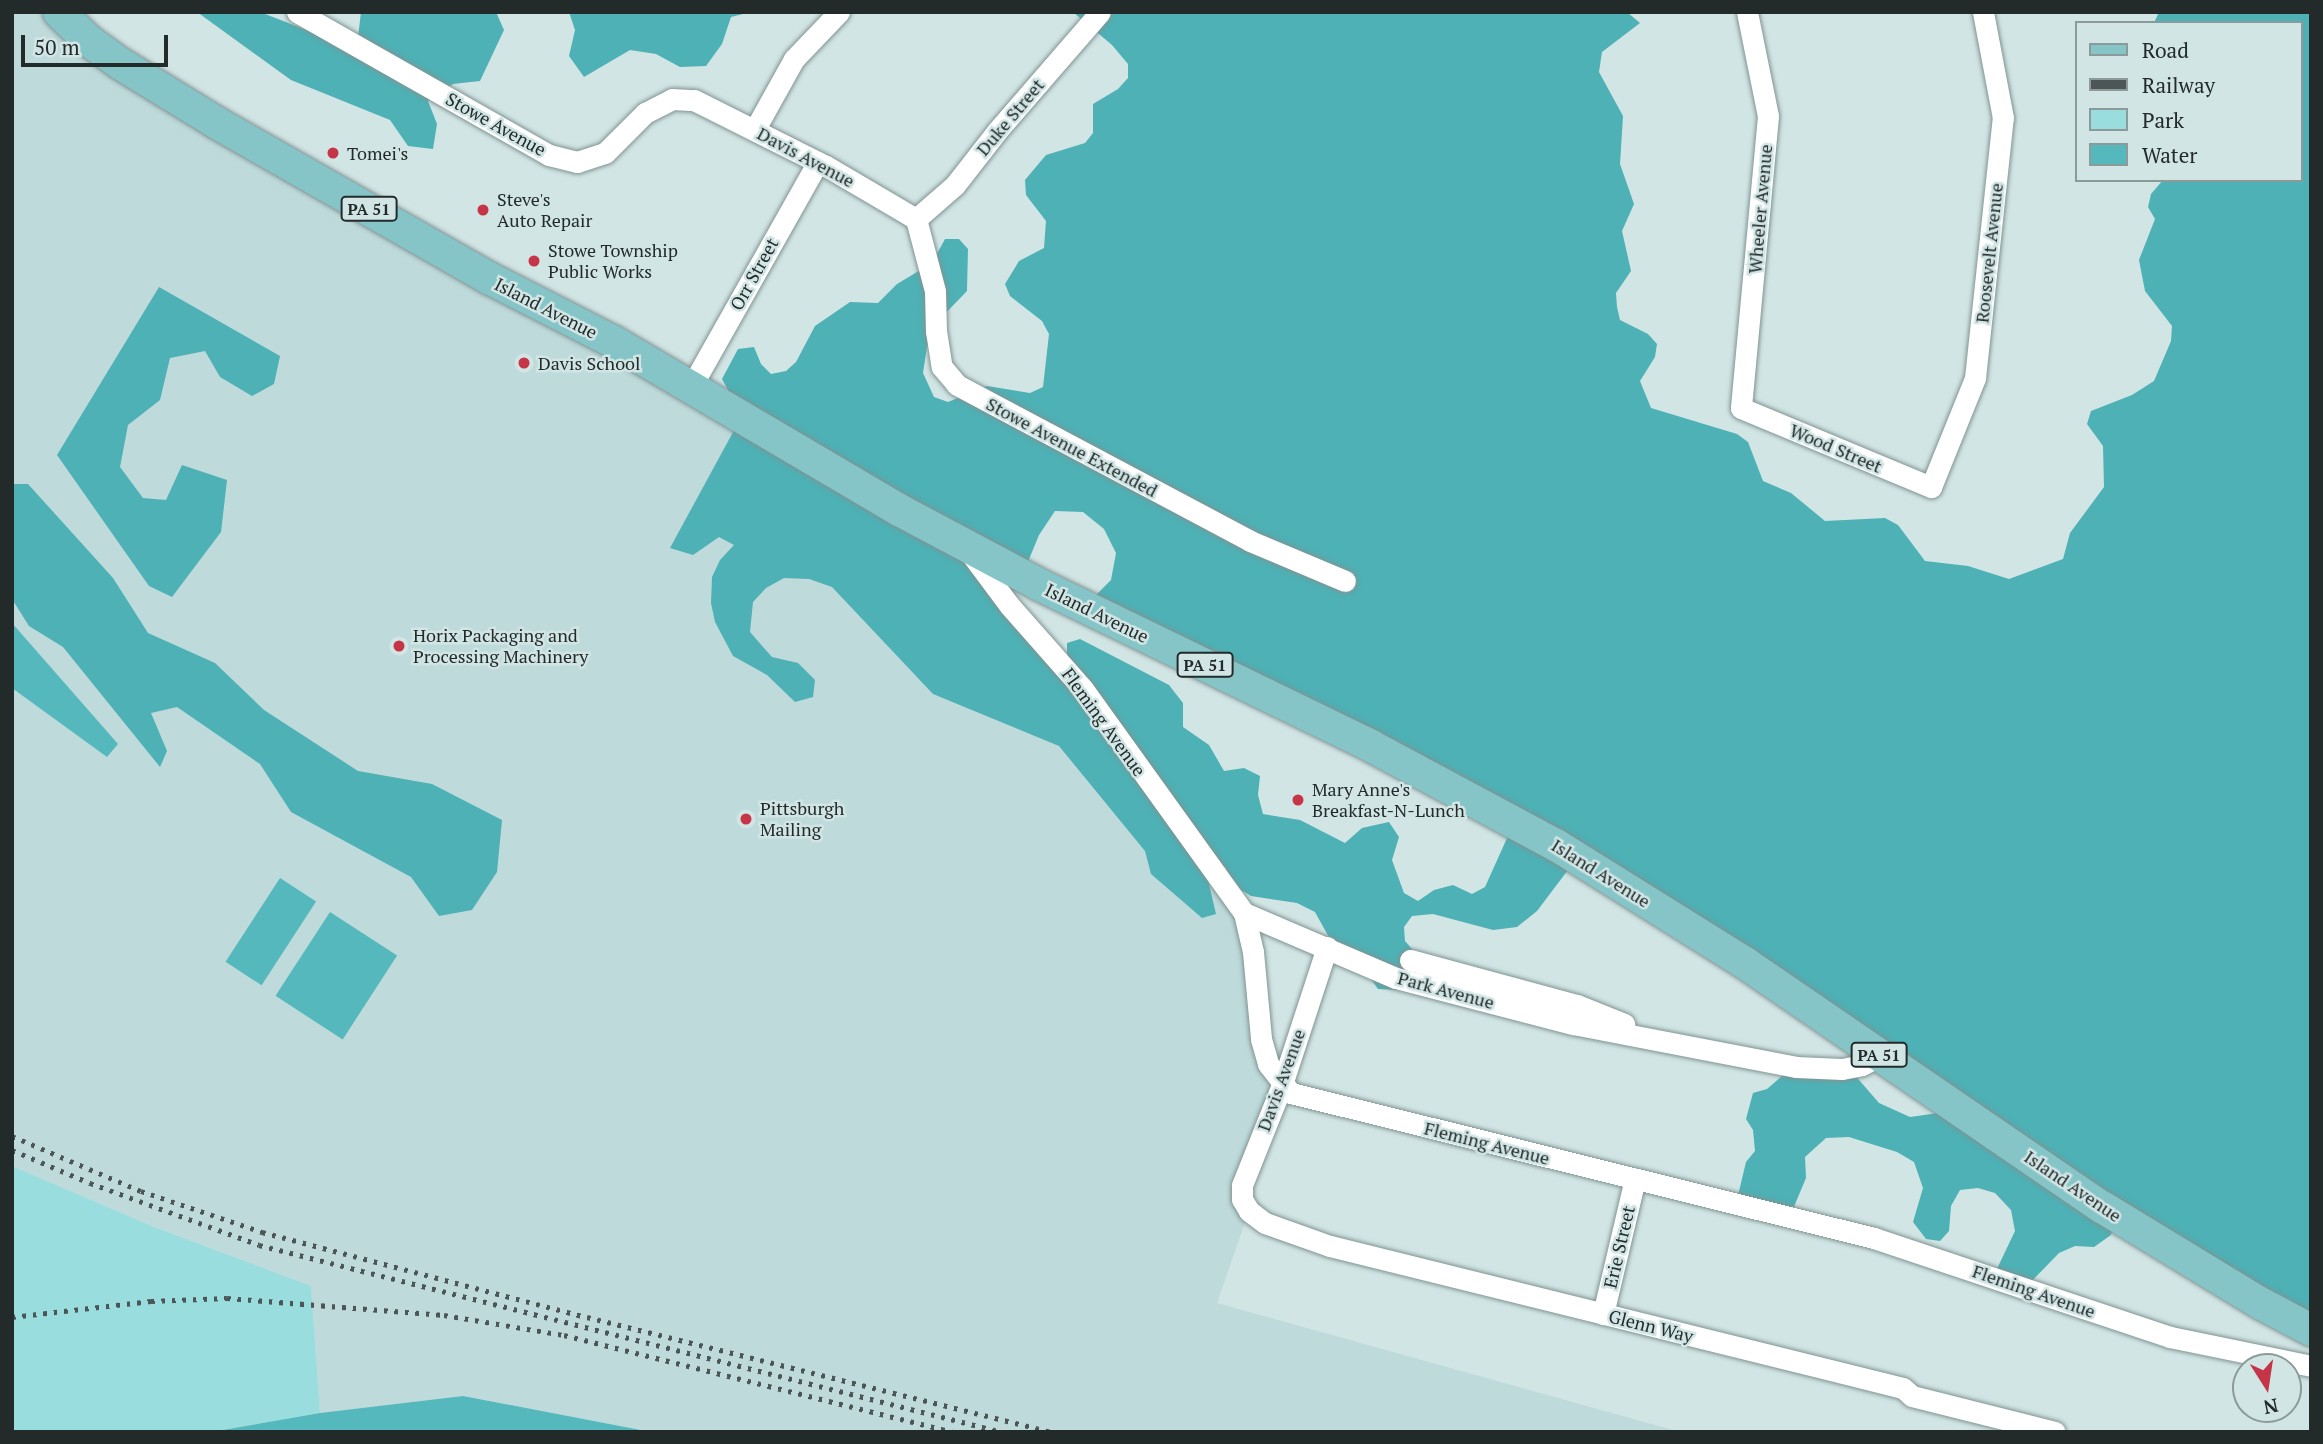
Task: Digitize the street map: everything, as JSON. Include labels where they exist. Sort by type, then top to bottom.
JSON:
[{"type":"main road","name":"Island Avenue","points":[[59,12],[89,41],[121,65],[217,123],[491,279],[614,342],[965,546],[1371,746],[1556,845],[1745,963],[2102,1207],[2260,1303],[2311,1330]]},
{"type":"street","name":"Stowe Avenue","points":[[297,12],[549,155],[577,162],[605,153],[645,113],[672,99],[694,100]]},
{"type":"street","points":[[755,129],[794,60],[839,12]]},
{"type":"street","name":"Duke Street","points":[[916,219],[954,185],[1100,12]]},
{"type":"street","name":"Wheeler Avenue","points":[[1741,408],[1768,116],[1747,12]]},
{"type":"street","name":"Roosevelt Avenue","points":[[1931,487],[1975,378],[1977,365],[2003,117],[1983,12]]},
{"type":"street","name":"Davis Avenue","points":[[694,100],[818,162],[916,219]]},
{"type":"street","name":"Orr Street","points":[[691,387],[818,162]]},
{"type":"street","name":"Stowe Avenue Extended","points":[[916,219],[935,291],[936,331],[942,367],[957,385],[1250,541],[1345,581]]},
{"type":"street","name":"Wood Street","points":[[1741,408],[1931,487]]},
{"type":"street","name":"Fleming Avenue","points":[[965,546],[1009,605],[1083,690],[1244,913],[1253,952],[1261,1039],[1268,1064],[1291,1093],[1874,1238],[2170,1337],[2311,1366]]},
{"type":"street","name":"Park Avenue","points":[[1244,913],[1396,978],[1573,1024],[1658,1038],[1796,1067],[1843,1069],[1862,1065],[1880,1056]]},
{"type":"street","name":"Davis Avenue","points":[[1249,1211],[1242,1199],[1242,1185],[1282,1085],[1327,947]]},
{"type":"street","name":"Park Avenue","points":[[1410,960],[1577,1005],[1658,1038]]},
{"type":"street","name":"Erie Street","points":[[1603,1314],[1635,1179]]},
{"type":"street","name":"Glenn Way","points":[[1249,1211],[1265,1223],[1330,1246],[1903,1388],[1912,1396],[2056,1432]]},
{"type":"shaded area","points":[[12,12],[59,12],[691,387],[1244,913],[1257,1009],[1282,1085],[1242,1185],[1249,1211],[1217,1303],[1680,1432],[651,1432],[463,1396],[320,1413],[311,1286],[154,1227],[12,1166]]},
{"type":"shaded area","points":[[197,12],[260,12],[332,40],[358,37],[361,12],[496,12],[504,30],[480,81],[453,84],[428,101],[437,124],[433,149],[408,146],[390,120],[291,80]]},
{"type":"shaded area","points":[[569,12],[751,12],[731,17],[722,44],[706,66],[680,67],[656,54],[630,50],[584,77],[569,56],[575,30]]},
{"type":"shaded area","points":[[1073,12],[1627,12],[1640,23],[1602,52],[1599,72],[1623,116],[1620,164],[1634,204],[1622,231],[1631,271],[1616,293],[1617,307],[1620,320],[1648,334],[1657,344],[1655,357],[1640,381],[1651,408],[1737,434],[1748,442],[1763,481],[1791,493],[1825,521],[1885,518],[1898,525],[1925,561],[1968,566],[2009,579],[2063,559],[2070,533],[2104,487],[2103,446],[2087,424],[2091,411],[2132,395],[2154,381],[2171,341],[2172,326],[2145,291],[2139,260],[2155,219],[2148,207],[2151,194],[2161,182],[2302,182],[2302,21],[2155,21],[2159,12],[2311,12],[2311,1319],[2254,1290],[1766,966],[1090,601],[1111,580],[1116,553],[1104,529],[1083,512],[1055,511],[1039,535],[1025,569],[735,403],[722,379],[738,349],[754,347],[761,364],[771,374],[786,371],[796,362],[815,326],[850,302],[878,303],[897,284],[932,263],[945,239],[959,239],[968,249],[967,291],[937,322],[927,347],[923,373],[934,397],[948,402],[987,386],[1030,393],[1043,387],[1049,334],[1042,321],[1010,296],[1005,284],[1019,261],[1044,248],[1046,221],[1026,195],[1025,180],[1046,155],[1085,143],[1093,133],[1093,104],[1118,89],[1128,78],[1128,64],[1112,45]]},
{"type":"shaded area","points":[[159,287],[280,356],[274,384],[252,396],[220,377],[205,351],[170,358],[160,400],[128,425],[120,467],[143,498],[166,500],[182,465],[227,480],[221,532],[172,597],[149,586],[57,455]]},
{"type":"shaded area","points":[[738,423],[964,554],[1046,650],[1205,867],[1216,914],[1202,918],[1151,874],[1145,851],[1059,746],[933,694],[832,587],[809,579],[784,578],[766,588],[753,602],[750,632],[772,657],[798,663],[815,680],[813,697],[795,702],[767,675],[733,656],[715,622],[711,603],[712,577],[720,560],[734,545],[719,537],[693,555],[670,548]]},
{"type":"shaded area","points":[[12,484],[28,484],[113,578],[148,633],[215,663],[264,710],[358,771],[432,784],[502,820],[497,872],[472,910],[439,916],[411,877],[291,812],[260,764],[177,707],[151,713],[167,751],[160,767],[63,647],[29,626],[12,599]]},
{"type":"shaded area","points":[[1080,639],[1169,685],[1183,703],[1183,727],[1209,745],[1224,771],[1244,768],[1260,776],[1258,795],[1263,814],[1300,820],[1345,843],[1362,828],[1389,822],[1399,837],[1392,860],[1404,893],[1418,901],[1434,890],[1453,885],[1472,894],[1485,887],[1512,827],[1574,862],[1537,911],[1517,927],[1493,930],[1433,914],[1412,916],[1404,927],[1405,941],[1419,957],[1412,980],[1396,990],[1378,989],[1359,962],[1331,941],[1315,912],[1297,903],[1251,896],[1233,885],[1225,867],[1212,862],[1067,657],[1067,643]]},
{"type":"shaded area","points":[[1790,1069],[1853,1073],[1879,1103],[1910,1117],[1952,1111],[2115,1220],[2111,1235],[2094,1247],[2075,1246],[2059,1253],[2028,1285],[1995,1273],[2015,1231],[2011,1210],[1995,1193],[1978,1188],[1960,1190],[1951,1206],[1949,1231],[1940,1241],[1926,1239],[1913,1222],[1923,1188],[1914,1162],[1897,1152],[1849,1137],[1826,1138],[1805,1157],[1806,1178],[1793,1209],[1736,1204],[1746,1162],[1755,1151],[1753,1130],[1746,1119],[1753,1093],[1767,1089]]},
{"type":"green space","points":[[12,1166],[154,1227],[311,1286],[320,1413],[211,1432],[12,1432]]},
{"type":"water","points":[[12,623],[118,744],[107,757],[12,688]]},
{"type":"water","points":[[280,878],[316,901],[262,985],[226,962]]},
{"type":"water","points":[[330,912],[397,956],[343,1039],[276,996]]},
{"type":"water","points":[[463,1396],[651,1432],[211,1432],[320,1413]]},
{"type":"railway","points":[[12,1136],[141,1191],[262,1232],[587,1317],[1051,1432]]},
{"type":"railway","points":[[12,1150],[90,1183],[259,1245],[1002,1432]]},
{"type":"railway","points":[[12,1317],[151,1301],[227,1298],[444,1315],[564,1335],[952,1432]]},
{"type":"place","name":"Tomei's","points":[[333,153]]},
{"type":"place","name":"Steve's Auto Repair","points":[[483,210]]},
{"type":"place","name":"Stowe Township Public Works","points":[[534,261]]},
{"type":"place","name":"Davis School","points":[[524,363]]},
{"type":"place","name":"Horix Packaging and Processing Machinery","points":[[399,646]]},
{"type":"place","name":"Mary Anne's Breakfast-N-Lunch","points":[[1298,800]]},
{"type":"place","name":"Pittsburgh Mailing","points":[[746,819]]}]
